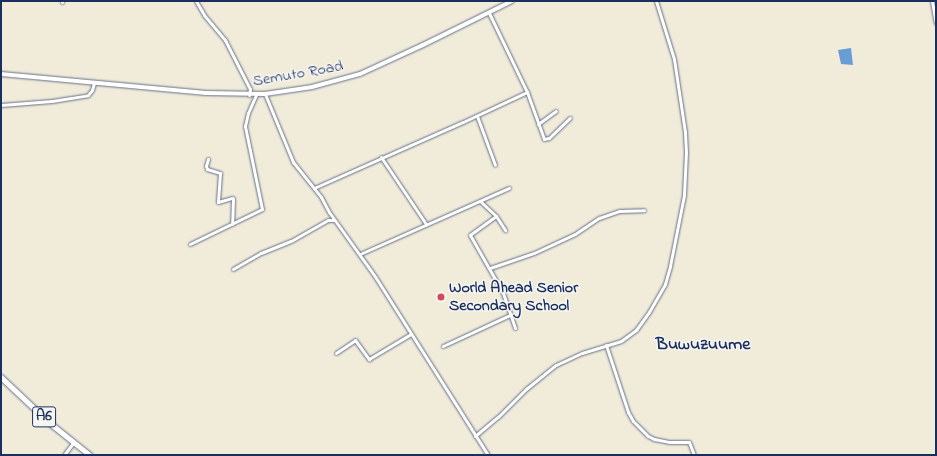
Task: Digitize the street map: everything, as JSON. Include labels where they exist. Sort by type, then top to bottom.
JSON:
[{"type":"main road","name":"Semuto Road","points":[[1,74],[248,95],[265,94],[312,87],[360,74],[512,1]]},
{"type":"main road","name":"A6","points":[[1,377],[73,443],[90,455]]},
{"type":"street","points":[[196,1],[204,14],[225,40],[250,89],[248,95]]},
{"type":"street","points":[[475,436],[498,417],[526,389],[556,365],[575,355],[621,341],[636,330],[660,294],[670,266],[684,195],[686,152],[674,59],[656,1]]},
{"type":"street","points":[[932,1],[936,23]]},
{"type":"street","points":[[489,12],[527,92],[542,137],[546,140],[570,118]]},
{"type":"street","points":[[1,105],[52,102],[88,95],[92,90],[94,83]]},
{"type":"street","points":[[314,188],[477,116],[527,92]]},
{"type":"street","points":[[265,94],[290,155],[297,168],[314,188],[334,220],[360,254],[488,455]]},
{"type":"street","points":[[190,244],[260,211],[262,206],[245,126],[246,117],[256,95]]},
{"type":"street","points":[[538,124],[556,111]]},
{"type":"street","points":[[477,116],[495,165]]},
{"type":"street","points":[[382,157],[426,224]]},
{"type":"street","points":[[208,159],[206,166],[207,169],[220,173],[218,202],[233,199],[232,224]]},
{"type":"street","points":[[360,254],[509,188]]},
{"type":"street","points":[[480,202],[496,216],[505,230]]},
{"type":"street","points":[[490,268],[534,253],[574,234],[599,218],[619,211],[644,210]]},
{"type":"street","points":[[496,216],[470,235],[503,293],[515,328]]},
{"type":"street","points":[[233,269],[261,253],[291,241],[328,220],[334,220]]},
{"type":"street","points":[[443,346],[510,315]]},
{"type":"street","points":[[336,353],[355,340],[369,359],[411,334]]},
{"type":"street","points":[[606,346],[628,412],[633,421],[648,436],[654,439],[689,442],[694,455]]},
{"type":"street","points":[[64,455],[73,443]]},
{"type":"water","points":[[851,48],[853,65],[841,64],[838,50]]},
{"type":"place","name":"World Ahead Senior Secondary School","points":[[441,297]]},
{"type":"district","name":"Buwuzuume","points":[[703,345]]}]
